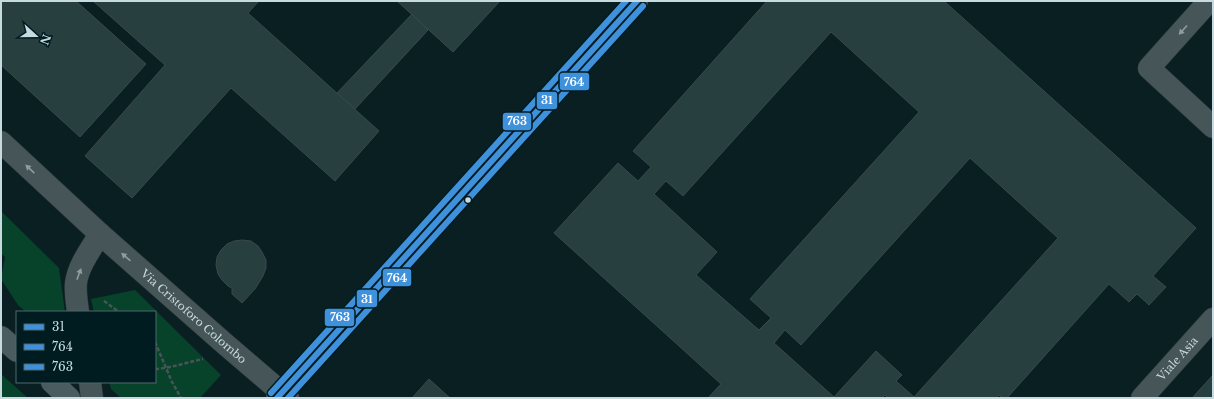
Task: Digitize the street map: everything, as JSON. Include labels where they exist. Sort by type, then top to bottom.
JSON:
[{"type":"main road","points":[[1,337],[16,350]]},
{"type":"main road","points":[[53,383],[70,398]]},
{"type":"street","points":[[282,396],[412,248],[636,1]]},
{"type":"street","points":[[1209,1],[1149,68],[1213,127]]},
{"type":"street","name":"Via Cristoforo Colombo","points":[[1,142],[100,234],[282,396]]},
{"type":"street","points":[[78,311],[76,281],[84,261],[100,234]]},
{"type":"street","name":"Viale Asia","points":[[1142,398],[1213,319]]},
{"type":"street","points":[[90,383],[92,398]]},
{"type":"path","points":[[156,344],[172,382],[181,398]]},
{"type":"path","points":[[156,369],[205,359]]},
{"type":"green space","points":[[1,211],[59,268],[65,311],[25,311],[18,305],[1,279],[5,257],[1,253]]},
{"type":"green space","points":[[135,290],[221,375],[200,398],[121,398],[111,389],[109,383],[156,383],[156,311],[94,311],[91,299]]},
{"type":"green space","points":[[1,374],[28,398],[1,398]]},
{"type":"building","points":[[1,1],[76,1],[146,64],[80,137],[1,65]]},
{"type":"building","points":[[93,1],[259,1],[248,13],[379,131],[335,181],[231,88],[132,198],[85,156],[165,65]]},
{"type":"building","points":[[397,1],[500,1],[453,52]]},
{"type":"building","points":[[767,1],[944,1],[1196,228],[1153,276],[1166,287],[1149,305],[1137,294],[1129,302],[1109,284],[1007,398],[1002,398],[999,395],[996,398],[888,398],[885,395],[882,398],[708,398],[721,384],[554,233],[618,163],[638,181],[651,167],[633,151]],"holes":[[[831,32],[919,112],[750,299],[771,318],[759,330],[696,275],[717,252],[654,194],[666,181],[683,196]],[[970,158],[1058,238],[914,397],[896,381],[902,375],[876,351],[834,397],[774,343],[785,330],[801,345]]]},
{"type":"building","points":[[412,14],[428,30],[355,109],[337,93]]},
{"type":"building","points":[[242,240],[251,241],[258,246],[266,260],[266,268],[255,289],[242,303],[232,294],[232,288],[222,280],[218,274],[216,265],[217,257],[227,244]]},
{"type":"building","points":[[1213,375],[1213,398],[1192,398]]},
{"type":"building","points":[[429,379],[450,398],[412,398]]},
{"type":"transit line","name":"763","points":[[271,393],[626,1]]},
{"type":"transit line","name":"31","points":[[277,398],[637,1]]},
{"type":"transit line","name":"764","points":[[288,398],[643,6]]}]
